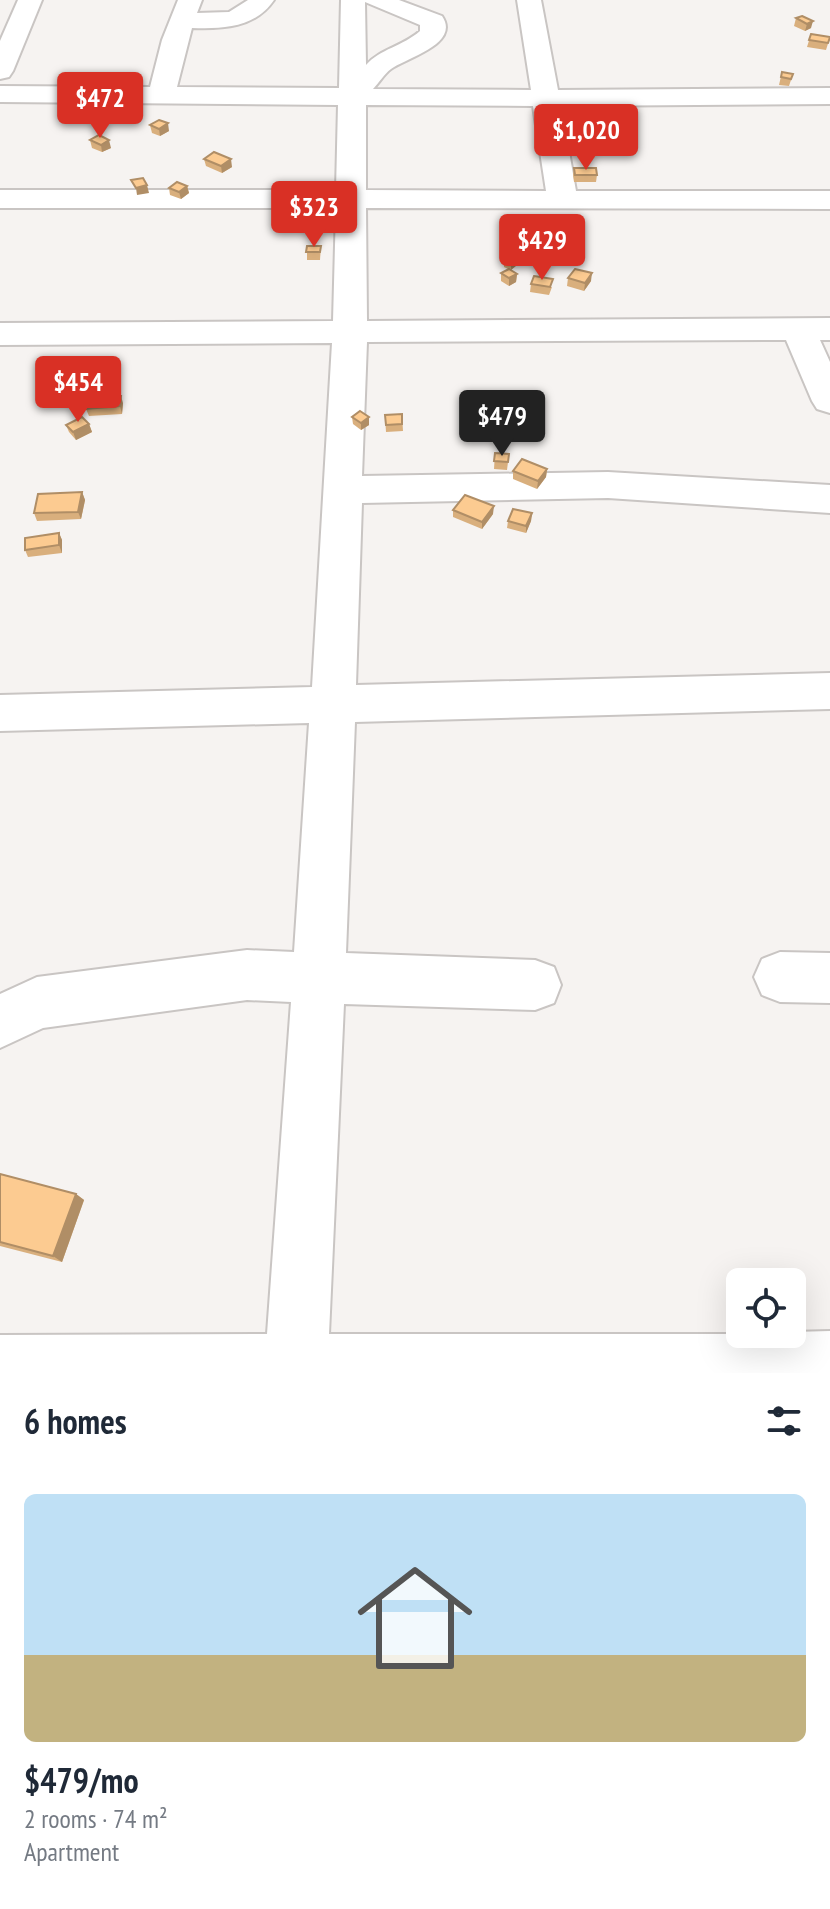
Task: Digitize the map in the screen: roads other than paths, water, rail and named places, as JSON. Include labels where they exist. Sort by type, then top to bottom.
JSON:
[{"type":"street","points":[[0,16],[27,0]]},
{"type":"street","points":[[0,71],[27,0]]},
{"type":"street","points":[[162,94],[186,10],[236,20],[252,12],[262,0]]},
{"type":"street","points":[[296,1365],[350,333],[353,0]]},
{"type":"street","points":[[352,96],[381,64],[417,47],[432,33],[433,21],[376,0]]},
{"type":"street","points":[[529,0],[563,200]]},
{"type":"street","points":[[0,94],[546,98],[830,96]]},
{"type":"street","points":[[0,199],[830,200]]},
{"type":"street","points":[[0,334],[814,330],[830,401]]},
{"type":"street","points":[[343,490],[608,485],[830,499]]},
{"type":"street","points":[[0,713],[830,691]]},
{"type":"street","points":[[0,1022],[37,1003],[247,975],[535,985]]},
{"type":"street","points":[[780,977],[830,978]]},
{"type":"street","points":[[0,1367],[830,1363]]}]
